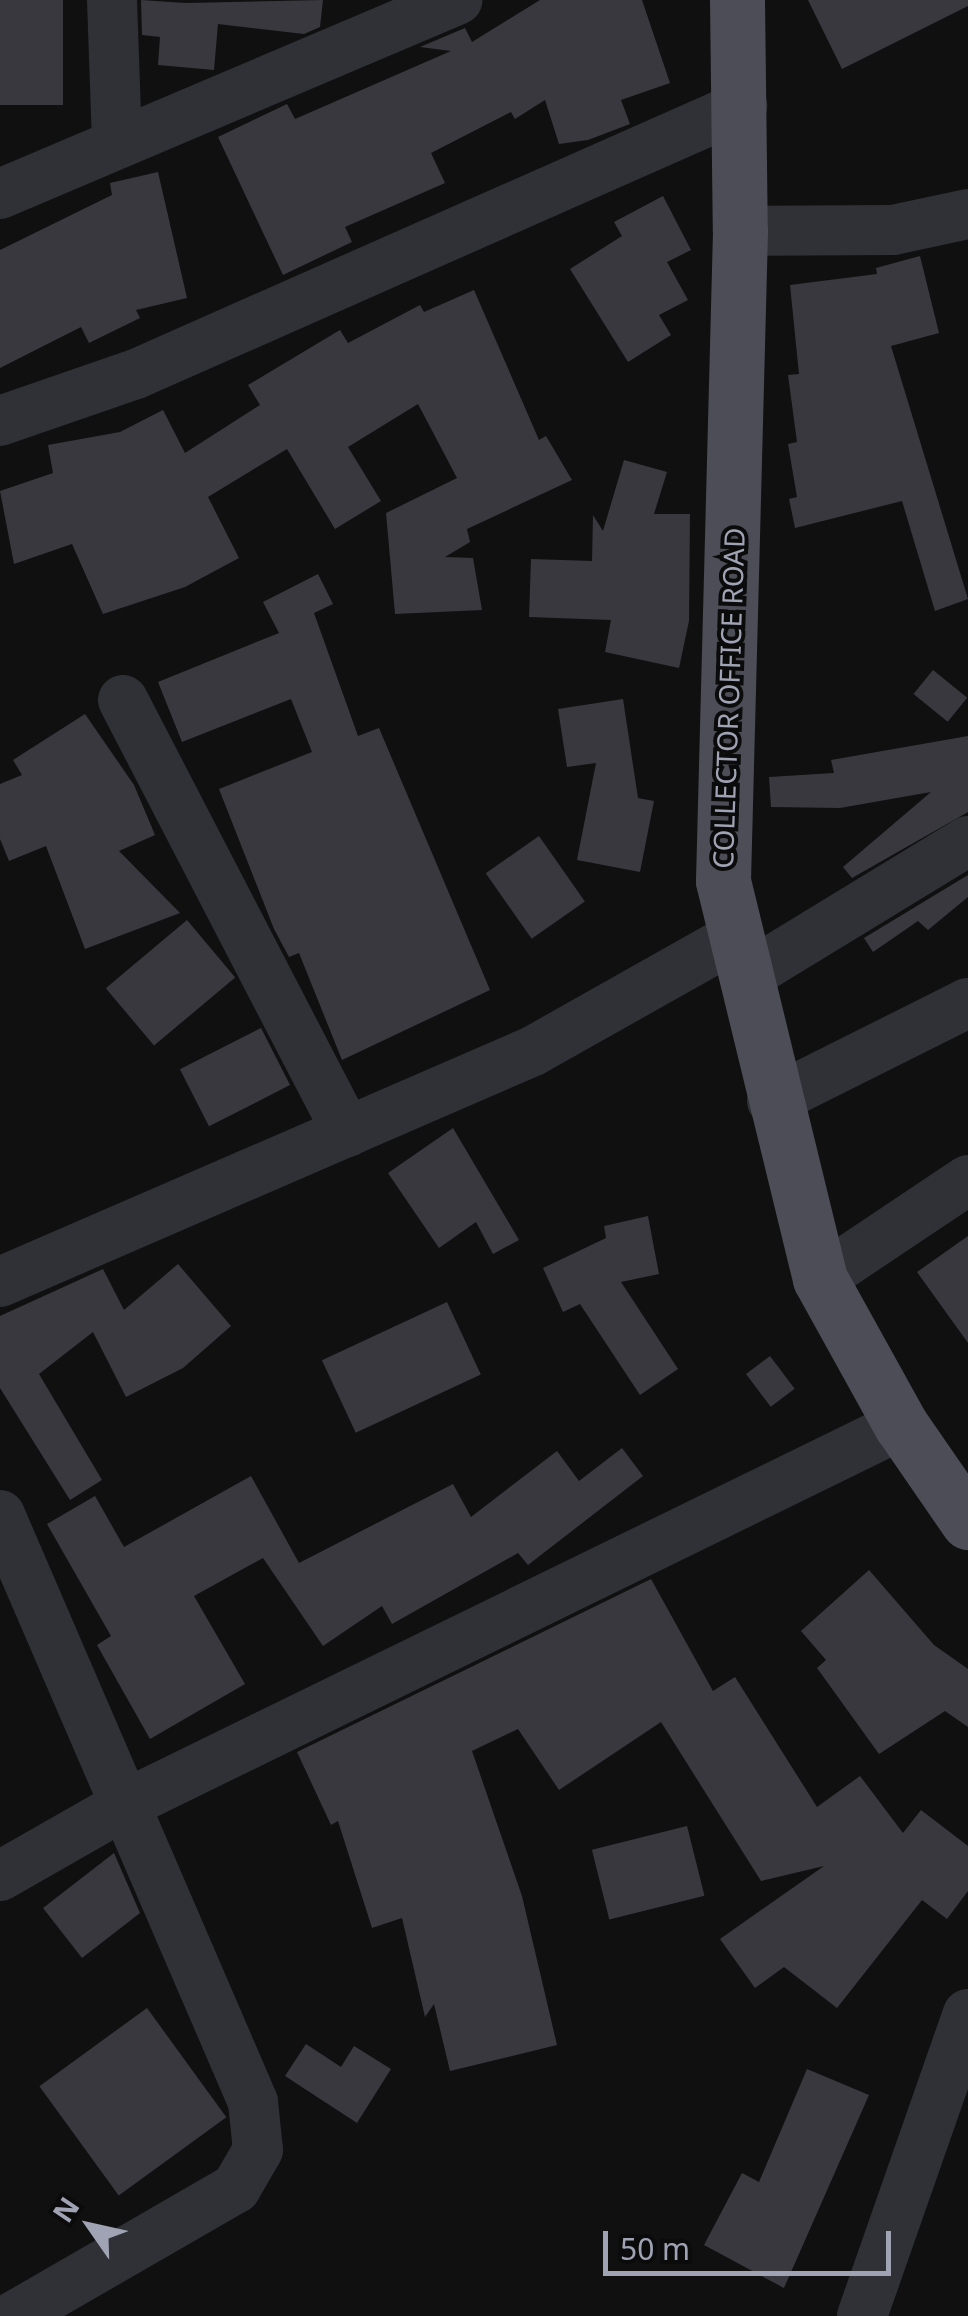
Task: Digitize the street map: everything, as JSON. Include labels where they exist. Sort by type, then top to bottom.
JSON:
[{"type":"main road","name":"COLLECTOR OFFICE ROAD","points":[[737,0],[742,106],[740,231],[722,881],[772,1101],[820,1279],[900,1425],[968,1522]]},
{"type":"street","points":[[112,0],[116,143]]},
{"type":"street","points":[[0,194],[396,13],[458,0]]},
{"type":"street","points":[[0,421],[136,374],[742,106]]},
{"type":"street","points":[[740,231],[892,230],[968,214]]},
{"type":"street","points":[[123,700],[347,1132]]},
{"type":"street","points":[[0,1282],[532,1052],[740,957],[968,840]]},
{"type":"street","points":[[772,1101],[968,1003]]},
{"type":"street","points":[[820,1279],[968,1180]]},
{"type":"street","points":[[0,1876],[126,1804],[900,1425]]},
{"type":"street","points":[[0,1516],[253,2102],[258,2150],[236,2188],[14,2316]]},
{"type":"street","points":[[862,2316],[968,2014]]},
{"type":"building","points":[[0,0],[63,0],[63,105],[0,105]]},
{"type":"building","points":[[141,0],[323,0],[320,27],[304,34],[218,24],[214,70],[158,65],[160,37],[142,35]]},
{"type":"building","points":[[540,0],[642,0],[670,83],[621,100],[630,124],[588,140],[559,144],[545,100],[515,119],[511,112],[431,153],[445,183],[345,227],[352,242],[283,275],[218,137],[287,104],[295,119],[451,51],[420,47],[465,28],[472,42]]},
{"type":"building","points":[[808,0],[968,0],[968,6],[842,69]]},
{"type":"building","points":[[158,172],[187,298],[136,310],[140,318],[89,343],[81,327],[0,368],[0,250],[112,195],[110,183]]},
{"type":"building","points":[[663,196],[691,250],[667,262],[688,300],[659,315],[671,335],[628,362],[570,269],[622,236],[614,222]]},
{"type":"building","points":[[920,256],[939,333],[891,346],[968,599],[935,611],[902,501],[795,528],[789,499],[797,497],[788,444],[797,442],[788,375],[799,374],[790,285],[877,274],[876,268]]},
{"type":"building","points":[[474,290],[539,440],[546,436],[572,480],[467,529],[470,542],[445,557],[473,558],[482,610],[395,614],[386,513],[457,478],[418,404],[348,447],[381,501],[335,529],[287,449],[208,497],[239,558],[185,587],[103,614],[72,544],[14,564],[0,491],[53,473],[48,445],[120,432],[163,410],[185,453],[260,405],[248,385],[340,330],[348,343],[420,305],[424,312]]},
{"type":"building","points":[[624,460],[667,472],[654,514],[690,514],[689,621],[679,668],[605,652],[611,620],[529,617],[531,559],[592,561],[593,515],[603,531]]},
{"type":"building","points":[[318,574],[333,604],[314,613],[358,736],[379,728],[490,990],[342,1060],[299,953],[289,957],[274,929],[219,789],[312,752],[291,699],[182,742],[158,682],[279,633],[263,602]]},
{"type":"building","points":[[933,670],[967,698],[948,722],[913,694]]},
{"type":"building","points":[[623,699],[638,798],[654,801],[640,872],[577,860],[596,763],[567,767],[558,709]]},
{"type":"building","points":[[85,714],[134,785],[155,835],[119,851],[180,913],[85,949],[46,846],[9,861],[0,839],[0,784],[22,775],[13,760]]},
{"type":"building","points":[[968,736],[968,812],[852,878],[843,867],[931,792],[840,808],[771,807],[769,777],[834,773],[831,760]]},
{"type":"building","points":[[539,836],[585,902],[532,939],[486,873]]},
{"type":"building","points":[[968,875],[968,897],[928,930],[918,921],[873,952],[864,938]]},
{"type":"building","points":[[187,920],[235,977],[154,1046],[106,988]]},
{"type":"building","points":[[261,1028],[290,1085],[209,1126],[180,1069]]},
{"type":"building","points":[[453,1128],[519,1240],[493,1254],[476,1222],[439,1248],[388,1173]]},
{"type":"building","points":[[648,1216],[659,1274],[621,1282],[678,1369],[640,1395],[580,1304],[563,1312],[543,1268],[606,1238],[604,1226]]},
{"type":"building","points":[[968,1236],[968,1343],[917,1272]]},
{"type":"building","points":[[178,1264],[231,1326],[183,1368],[126,1397],[93,1332],[39,1374],[102,1480],[70,1500],[0,1388],[0,1316],[103,1269],[124,1310]]},
{"type":"building","points":[[447,1302],[481,1375],[356,1433],[322,1360]]},
{"type":"building","points":[[770,1356],[795,1389],[771,1407],[746,1374]]},
{"type":"building","points":[[622,1448],[643,1476],[528,1565],[518,1553],[392,1624],[382,1606],[323,1646],[263,1558],[194,1596],[245,1684],[150,1739],[97,1645],[111,1636],[47,1524],[95,1496],[124,1547],[251,1476],[299,1563],[453,1484],[471,1517],[557,1451],[579,1481]]},
{"type":"building","points":[[869,1570],[934,1645],[968,1669],[968,1727],[945,1711],[879,1754],[817,1668],[826,1660],[801,1631]]},
{"type":"building","points":[[651,1579],[713,1691],[735,1677],[817,1807],[860,1776],[903,1833],[921,1810],[968,1846],[968,1891],[947,1919],[922,1900],[837,2008],[784,1967],[755,1988],[720,1939],[824,1866],[761,1881],[661,1722],[559,1790],[518,1729],[472,1751],[522,1896],[557,2045],[450,2071],[434,2004],[425,2017],[402,1918],[372,1928],[338,1821],[331,1825],[297,1752]]},
{"type":"building","points":[[687,1826],[704,1896],[609,1920],[592,1850]]},
{"type":"building","points":[[114,1853],[140,1913],[82,1958],[43,1908]]},
{"type":"building","points":[[147,2008],[226,2117],[119,2195],[39,2086]]},
{"type":"building","points":[[306,2044],[341,2067],[354,2046],[391,2069],[357,2123],[285,2076]]},
{"type":"building","points":[[807,2069],[869,2095],[784,2288],[704,2245],[742,2173],[759,2182]]}]
